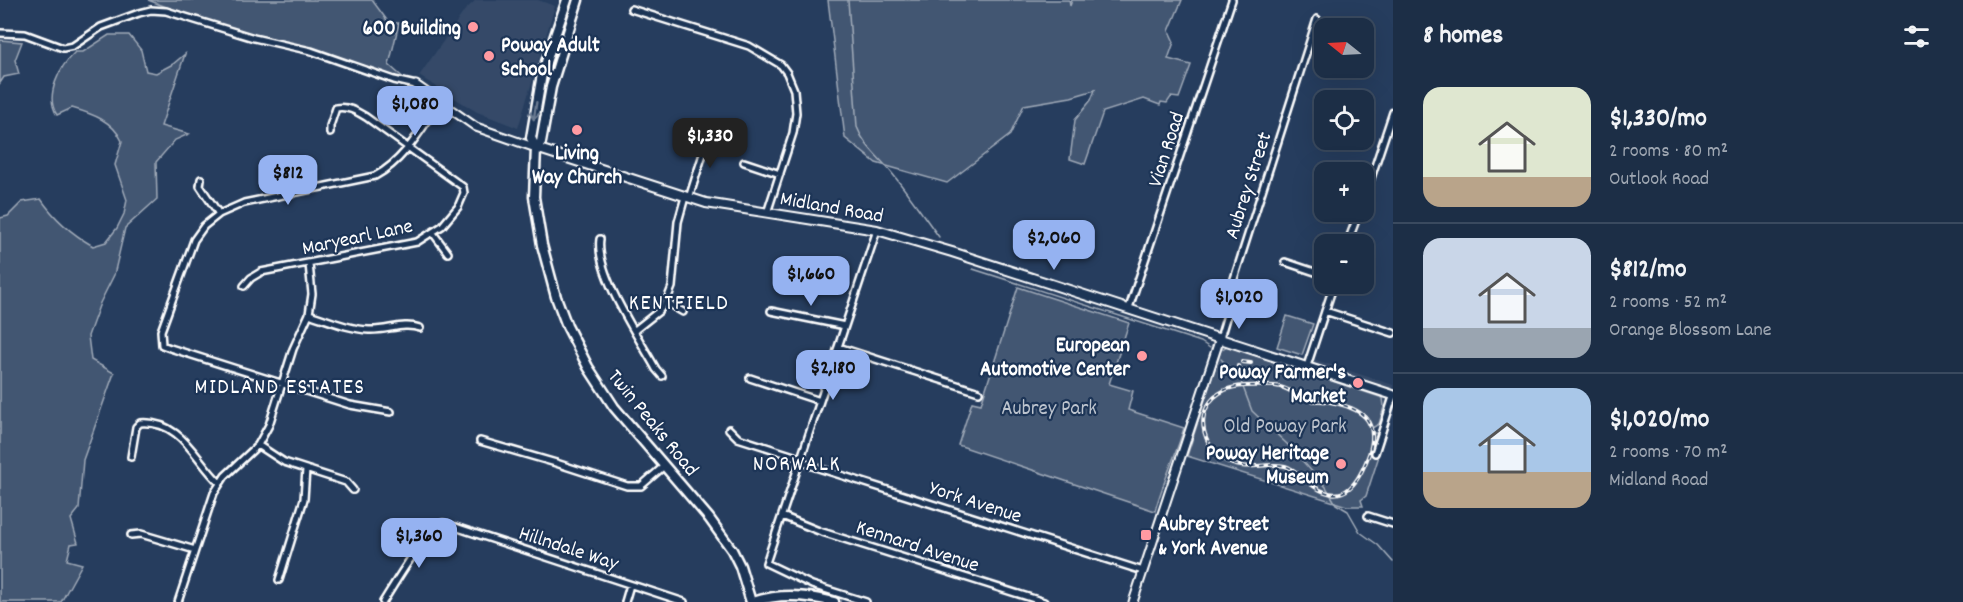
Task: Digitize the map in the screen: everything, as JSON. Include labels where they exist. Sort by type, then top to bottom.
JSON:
[{"type":"main road","name":"Twin Peaks Road","points":[[567,0],[537,99],[531,138],[536,148],[534,197],[547,268],[567,326],[588,367],[614,407],[709,518],[732,550],[752,602]]},
{"type":"main road","name":"Twin Peaks Road","points":[[536,148],[541,142],[555,69],[578,0]]},
{"type":"main road","name":"Midland Road","points":[[536,148],[706,203],[877,230],[1220,338],[1393,396]]},
{"type":"main road","points":[[752,602],[769,596],[788,595],[834,602]]},
{"type":"street","name":"Vian Road","points":[[1129,309],[1232,0]]},
{"type":"street","points":[[631,9],[749,46],[781,65],[787,73],[794,90],[796,113],[793,133],[767,213]]},
{"type":"street","name":"Midland Road","points":[[0,33],[25,34],[63,48],[74,46],[101,27],[139,13],[151,10],[166,11],[254,38],[311,51],[394,80],[416,85],[476,127],[536,148]]},
{"type":"street","name":"Aubrey Street","points":[[1133,602],[1220,338],[1230,305],[1232,285],[1314,28]]},
{"type":"street","points":[[391,412],[350,405],[162,345],[161,331],[189,251],[204,226],[219,214],[244,203],[375,176],[389,169],[440,102]]},
{"type":"street","points":[[330,133],[336,108],[343,106],[408,147]]},
{"type":"street","points":[[1374,169],[1393,112]]},
{"type":"street","points":[[635,330],[651,319],[666,302],[674,275],[678,222],[710,132]]},
{"type":"street","name":"Maryearl Lane","points":[[244,285],[261,272],[417,242],[433,233],[458,207],[463,197],[463,187],[408,147]]},
{"type":"street","points":[[744,162],[780,174]]},
{"type":"street","points":[[201,179],[200,186],[219,214]]},
{"type":"street","points":[[866,602],[812,585],[766,563],[877,230]]},
{"type":"street","points":[[433,233],[448,253]]},
{"type":"street","points":[[600,239],[599,253],[604,273],[662,376]]},
{"type":"street","points":[[1285,262],[1314,272]]},
{"type":"street","points":[[178,602],[214,493],[220,483],[258,445],[269,425],[293,349],[309,314],[312,294],[309,264]]},
{"type":"street","points":[[1307,366],[1331,294]]},
{"type":"street","points":[[666,302],[683,312]]},
{"type":"street","points":[[771,311],[845,326]]},
{"type":"street","points":[[1325,311],[1393,333]]},
{"type":"street","points":[[309,314],[366,330],[409,325],[420,328]]},
{"type":"street","points":[[838,347],[979,392]]},
{"type":"street","points":[[750,378],[820,401]]},
{"type":"street","points":[[1375,453],[1393,396]]},
{"type":"street","points":[[131,457],[136,428],[140,423],[164,428],[183,437],[208,472],[220,483]]},
{"type":"street","name":"York Avenue","points":[[729,429],[738,438],[800,460],[1143,572]]},
{"type":"street","points":[[480,441],[627,486],[641,486],[664,466]]},
{"type":"street","points":[[258,445],[284,462],[346,482],[353,490]]},
{"type":"street","points":[[279,580],[304,499],[306,469]]},
{"type":"street","name":"Kennard Avenue","points":[[782,516],[819,531],[1044,602]]},
{"type":"street","points":[[1368,516],[1393,524]]},
{"type":"street","name":"Hillndale Way","points":[[383,602],[416,553],[435,528],[443,523],[684,602]]},
{"type":"street","points":[[131,535],[141,534],[195,550]]},
{"type":"street","points":[[625,602],[630,585]]},
{"type":"shaded area","points":[[476,0],[538,0],[555,6],[518,128],[477,112],[419,76],[465,10]]},
{"type":"shaded area","name":"Poway Farmer's Market","points":[[1313,359],[1393,385],[1393,406],[1308,377]]},
{"type":"green space","points":[[148,0],[372,0],[389,23],[399,23],[389,65],[407,81],[177,11]]},
{"type":"green space","points":[[828,0],[1069,0],[1070,6],[1072,0],[1182,0],[1169,31],[1174,42],[1168,59],[1191,65],[1179,98],[1171,97],[1167,103],[1161,102],[1160,105],[1144,99],[1103,112],[1085,164],[1070,159],[1075,120],[1091,100],[1095,90],[1071,97],[1024,105],[1010,135],[947,183],[876,163],[845,138]]},
{"type":"green space","points":[[109,35],[129,35],[141,50],[146,71],[156,73],[185,54],[161,126],[189,134],[175,140],[156,162],[157,199],[125,228],[114,275],[100,303],[88,336],[91,360],[114,373],[83,460],[79,509],[71,519],[78,543],[71,544],[67,560],[82,564],[61,602],[0,602],[0,218],[8,216],[22,202],[41,199],[64,225],[93,246],[106,242],[117,228],[124,214],[127,200],[115,165],[122,141],[108,123],[87,113],[72,108],[57,115],[52,99],[59,73],[69,58],[75,52],[83,52]]},
{"type":"green space","points":[[0,40],[22,42],[15,60],[19,74],[4,77],[0,83]]},
{"type":"green space","name":"Aubrey Park","points":[[1018,287],[1129,323],[1109,384],[1133,391],[1128,410],[1184,428],[1155,511],[958,445],[972,402],[981,404]]},
{"type":"green space","points":[[1287,316],[1313,324],[1302,355],[1277,347]]},
{"type":"green space","name":"Old Poway Park","points":[[1227,346],[1383,398],[1384,407],[1379,424],[1372,428],[1373,433],[1379,433],[1373,454],[1378,459],[1366,496],[1361,500],[1363,506],[1347,506],[1187,456],[1221,350]]},
{"type":"waterway","points":[[848,0],[857,127],[867,145],[897,180],[939,237]]},
{"type":"waterway","points":[[973,269],[1201,342],[1210,348]]},
{"type":"waterway","points":[[1221,359],[1240,379],[1252,411],[1287,444],[1326,487],[1336,504],[1348,511],[1360,532],[1378,545],[1393,562]]},
{"type":"railway","points":[[1242,362],[1251,363]]},
{"type":"railway","points":[[1238,366],[1250,378]]},
{"type":"railway","points":[[1275,386],[1308,400],[1327,401],[1351,408],[1359,412],[1370,424],[1372,442],[1369,454],[1356,481],[1343,492],[1335,494],[1326,492],[1285,466],[1243,466],[1230,463],[1212,448],[1206,438],[1204,417],[1207,406],[1214,397],[1225,390],[1236,387],[1275,386]]},
{"type":"place","name":"600 Building","points":[[473,27]]},
{"type":"place","name":"Poway Adult School","points":[[489,56]]},
{"type":"place","name":"Living Way Church","points":[[577,130]]},
{"type":"place","name":"European Automotive Center","points":[[1142,356]]},
{"type":"place","name":"Poway Farmer's Market","points":[[1358,383]]},
{"type":"place","name":"Poway Heritage Museum","points":[[1341,464]]},
{"type":"place","name":"Aubrey Street & York Avenue","points":[[1146,535]]},
{"type":"district","name":"KENTFIELD","points":[[679,301]]},
{"type":"district","name":"MIDLAND ESTATES","points":[[280,385]]},
{"type":"district","name":"NORWALK","points":[[797,462]]}]
